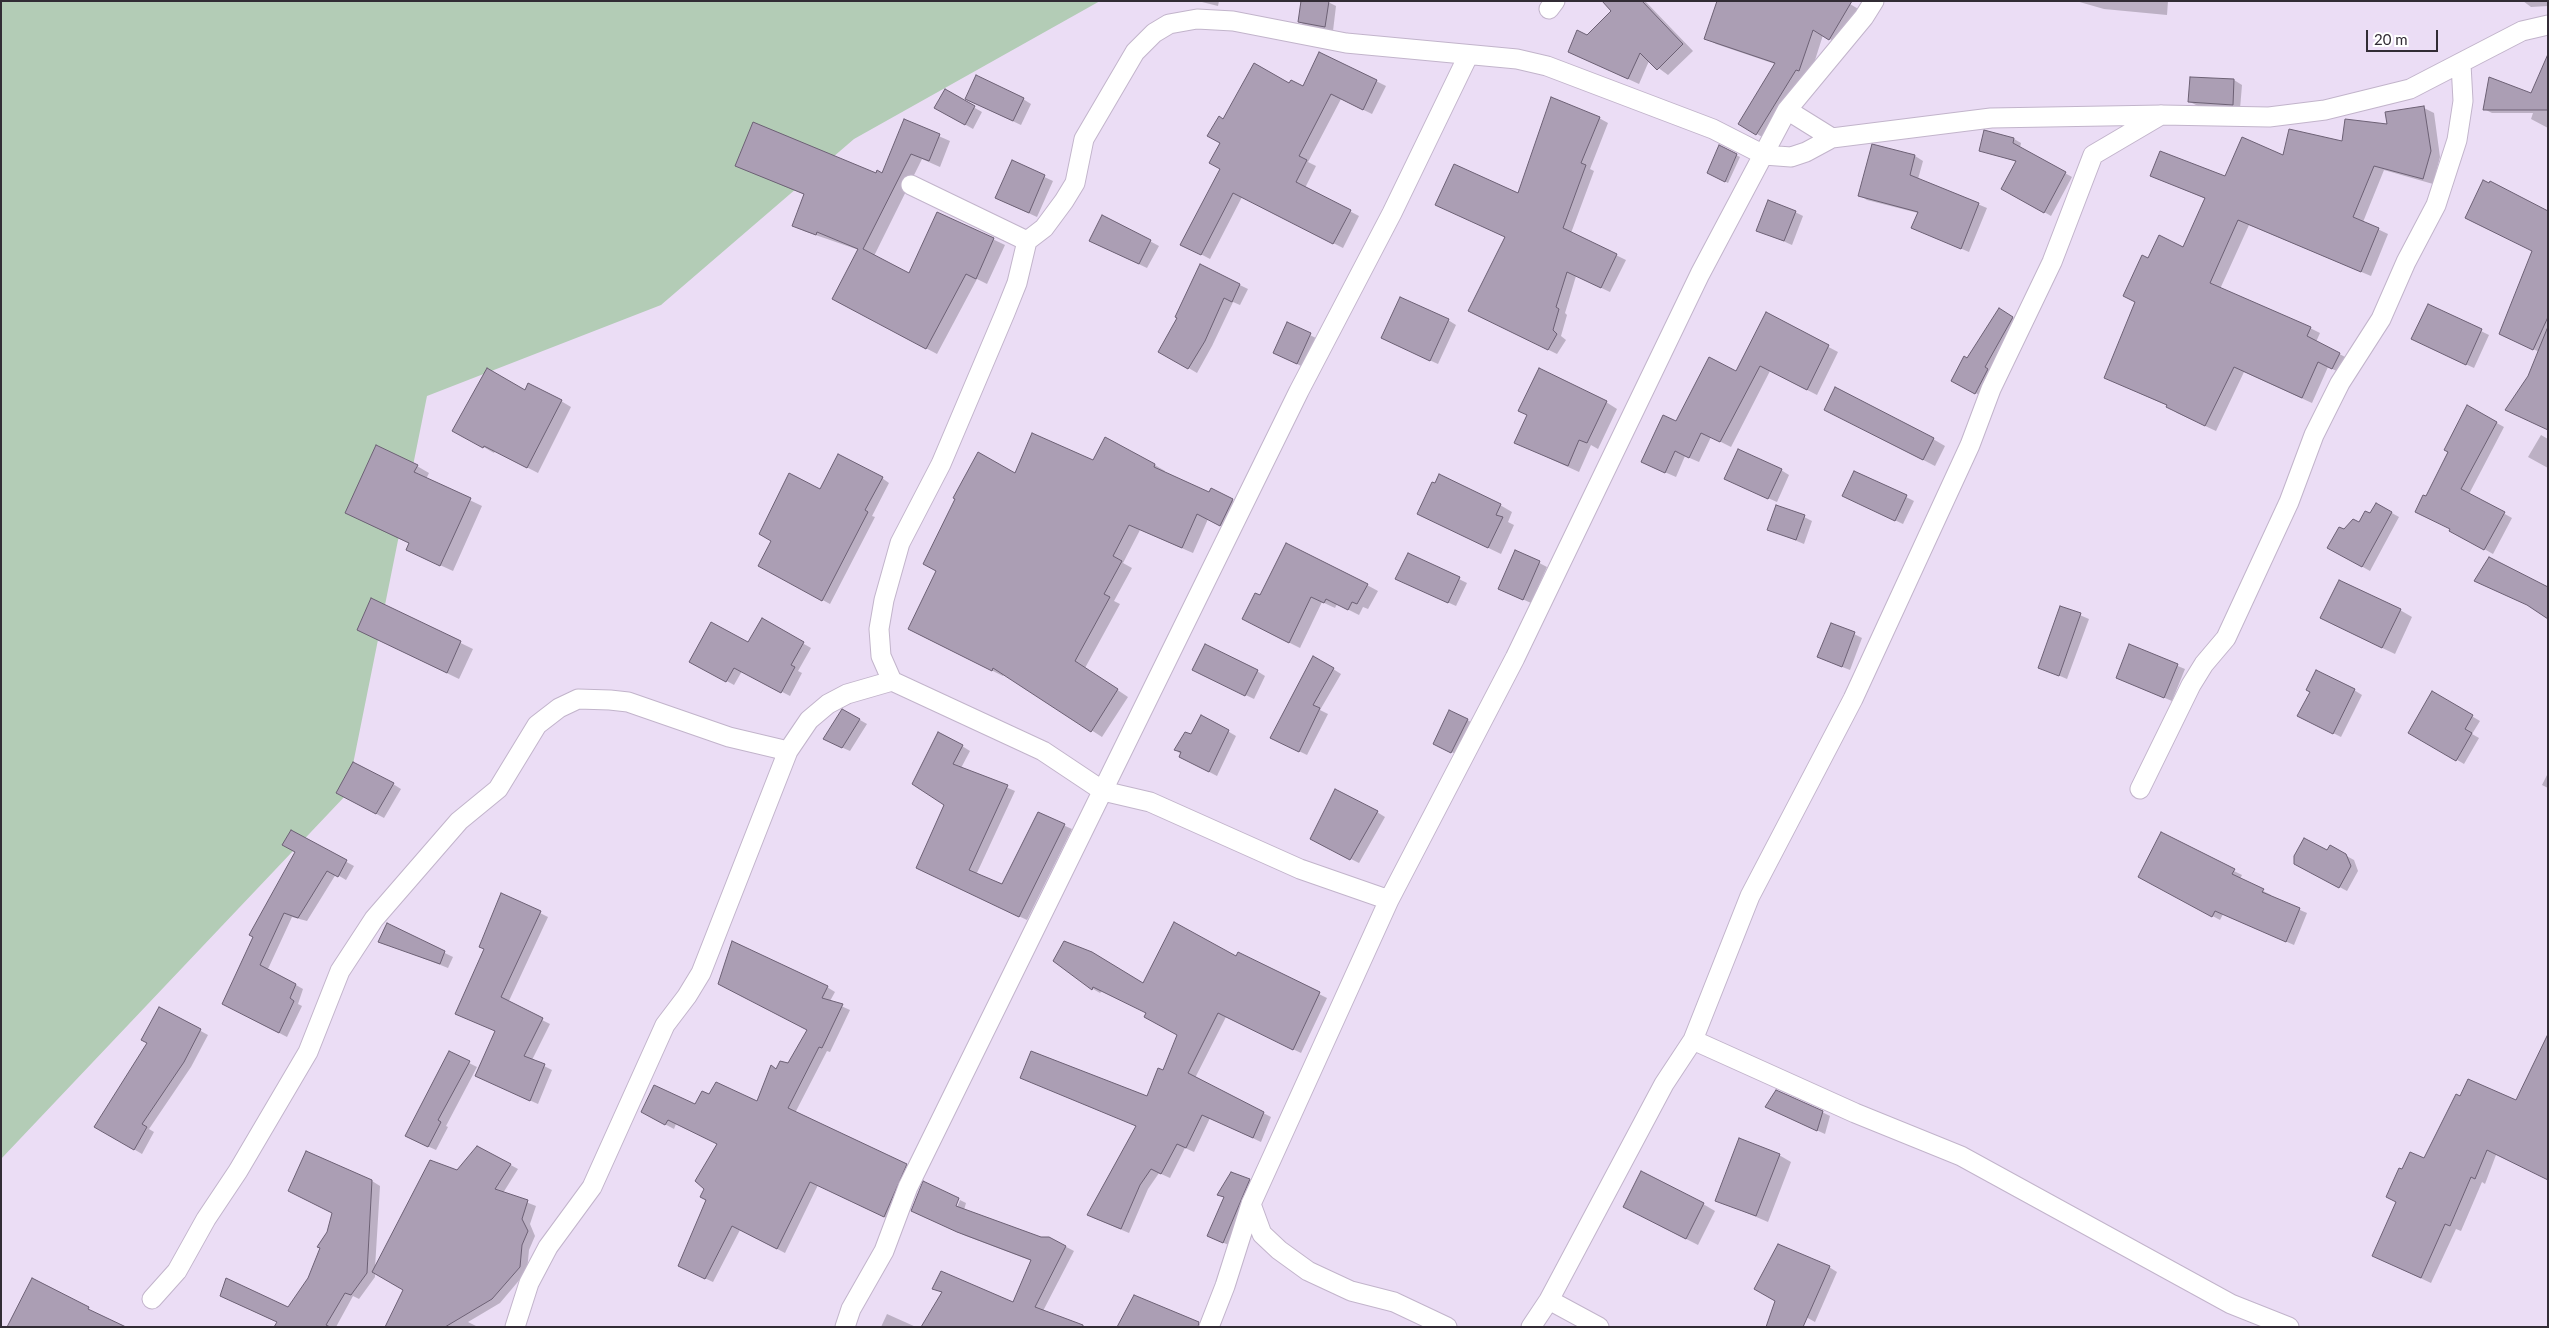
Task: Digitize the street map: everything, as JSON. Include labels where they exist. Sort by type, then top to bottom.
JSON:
[{"type":"street","points":[[1209,1327],[1225,1286],[1251,1204],[1389,900],[1514,658],[1700,274],[1787,110],[1864,17],[1874,1]]},
{"type":"street","points":[[892,681],[881,656],[879,630],[884,600],[900,543],[941,464],[1005,313],[1017,283],[1027,241],[1044,228],[1075,183],[1084,139],[1134,52],[1154,33],[1169,24],[1197,19],[1233,21],[1346,43],[1468,56],[1517,59],[1548,66],[1713,129],[1764,155],[1791,157],[1806,152],[1832,138],[1991,118],[2162,115],[2269,117],[2325,110],[2410,89],[2522,31],[2548,25]]},
{"type":"street","points":[[845,1327],[851,1310],[884,1251],[908,1187],[1299,391],[1392,213],[1468,56]]},
{"type":"street","points":[[2140,789],[2191,685],[2230,629],[2289,502],[2319,426],[2340,383],[2381,319],[2406,262],[2436,205],[2457,140],[2463,101],[2461,64]]},
{"type":"street","points":[[1787,110],[1832,138]]},
{"type":"street","points":[[1531,1327],[1549,1300],[1664,1084],[1693,1040],[1750,896],[1853,699],[1970,445],[1991,389],[2052,262],[2092,155],[2162,115]]},
{"type":"street","points":[[911,185],[1027,241]]},
{"type":"street","points":[[514,1327],[529,1283],[544,1254],[592,1187],[665,1025],[687,996],[701,973],[788,751],[809,720],[828,704],[847,694],[892,681],[1043,751],[1103,791],[1150,802],[1300,868],[1389,900]]},
{"type":"street","points":[[152,1299],[177,1271],[206,1218],[238,1171],[308,1052],[340,971],[374,919],[459,821],[498,789],[537,725],[559,708],[578,699],[610,700],[628,702],[729,737],[788,751]]},
{"type":"street","points":[[1693,1040],[1856,1113],[1961,1156],[2231,1304],[2289,1327]]},
{"type":"street","points":[[1251,1204],[1262,1234],[1279,1250],[1308,1271],[1351,1291],[1394,1302],[1447,1327]]},
{"type":"street","points":[[1549,1300],[1599,1327]]},
{"type":"green space","points":[[1,1],[1100,1],[854,139],[661,305],[427,396],[347,794],[1,1159]]},
{"type":"building","points":[[1301,1],[1329,1],[1325,27],[1298,22]]},
{"type":"building","points":[[1602,1],[1642,1],[1683,44],[1657,70],[1640,53],[1628,79],[1568,52],[1577,30],[1587,35],[1611,11]]},
{"type":"building","points":[[1717,1],[1852,1],[1829,40],[1813,30],[1799,71],[1796,70],[1756,135],[1738,124],[1775,63],[1704,39]]},
{"type":"building","points":[[1319,52],[1377,80],[1363,110],[1331,94],[1299,156],[1307,160],[1296,182],[1351,210],[1333,244],[1233,193],[1201,255],[1180,245],[1220,169],[1209,163],[1220,143],[1207,136],[1219,116],[1223,119],[1254,63],[1289,83],[1291,80],[1303,86]]},
{"type":"building","points":[[2548,54],[2548,110],[2483,110],[2489,77],[2531,93]]},
{"type":"building","points":[[976,75],[1024,98],[1013,121],[965,99]]},
{"type":"building","points":[[2190,77],[2234,79],[2233,105],[2188,102]]},
{"type":"building","points":[[945,89],[975,106],[965,125],[934,108]]},
{"type":"building","points":[[1551,97],[1600,117],[1581,163],[1586,165],[1563,228],[1617,254],[1601,288],[1567,272],[1556,307],[1559,309],[1553,330],[1557,334],[1548,350],[1468,311],[1505,237],[1435,205],[1454,164],[1518,193]]},
{"type":"building","points":[[2424,106],[2431,151],[2423,179],[2374,166],[2353,217],[2379,228],[2361,272],[2238,220],[2210,283],[2311,327],[2307,336],[2340,353],[2332,369],[2318,362],[2302,398],[2234,367],[2205,426],[2166,407],[2167,405],[2104,378],[2135,302],[2123,296],[2142,255],[2148,258],[2159,235],[2183,247],[2205,198],[2150,176],[2160,151],[2225,176],[2242,137],[2283,155],[2289,129],[2342,141],[2345,119],[2387,124],[2385,112]]},
{"type":"building","points":[[904,119],[940,134],[929,161],[911,154],[863,249],[909,273],[937,212],[994,238],[976,279],[966,274],[926,349],[832,299],[858,249],[817,232],[816,235],[792,226],[804,194],[735,166],[753,122],[876,173],[877,170],[882,173]]},
{"type":"building","points":[[1984,130],[2014,138],[2013,143],[2066,172],[2044,213],[2001,189],[2016,161],[1979,151]]},
{"type":"building","points":[[1872,144],[1915,155],[1910,175],[1979,203],[1961,249],[1911,228],[1918,212],[1858,196]]},
{"type":"building","points":[[1719,145],[1737,154],[1725,182],[1707,173]]},
{"type":"building","points":[[1012,160],[1045,175],[1029,213],[995,198]]},
{"type":"building","points":[[2483,180],[2489,183],[2490,181],[2548,211],[2548,317],[2533,350],[2499,334],[2532,251],[2465,218]]},
{"type":"building","points":[[1768,200],[1796,211],[1784,241],[1756,231]]},
{"type":"building","points":[[1102,215],[1151,240],[1139,264],[1089,241]]},
{"type":"building","points":[[1200,264],[1240,284],[1232,302],[1224,298],[1205,341],[1188,369],[1158,352],[1177,318],[1175,317]]},
{"type":"building","points":[[1400,297],[1449,319],[1430,361],[1381,338]]},
{"type":"building","points":[[2428,304],[2482,329],[2466,365],[2411,339]]},
{"type":"building","points":[[1999,308],[2013,317],[1985,367],[1988,369],[1975,394],[1951,381],[1964,356],[1967,358]]},
{"type":"building","points":[[1766,312],[1829,345],[1807,390],[1760,366],[1720,442],[1701,433],[1689,458],[1675,451],[1665,473],[1641,462],[1663,415],[1676,421],[1709,357],[1736,371]]},
{"type":"building","points":[[1287,322],[1311,333],[1297,364],[1273,353]]},
{"type":"building","points":[[2547,329],[2548,430],[2505,410],[2528,376]]},
{"type":"building","points":[[487,368],[525,390],[528,383],[562,400],[527,468],[484,446],[483,448],[452,431]]},
{"type":"building","points":[[1539,368],[1607,401],[1587,443],[1579,440],[1568,466],[1514,443],[1527,415],[1518,411]]},
{"type":"building","points":[[1835,387],[1934,438],[1923,460],[1824,410]]},
{"type":"building","points":[[2467,405],[2497,422],[2461,489],[2505,512],[2484,550],[2449,531],[2450,529],[2415,512],[2423,495],[2426,496],[2448,452],[2444,450]]},
{"type":"building","points":[[1032,433],[1093,460],[1105,437],[1155,464],[1154,467],[1209,492],[1211,488],[1233,499],[1220,526],[1197,514],[1182,548],[1129,525],[1113,556],[1122,561],[1104,594],[1110,597],[1075,661],[1118,689],[1091,732],[993,668],[992,671],[908,629],[936,571],[923,564],[955,499],[953,498],[978,452],[1015,473]]},
{"type":"building","points":[[376,445],[418,465],[414,472],[471,498],[440,566],[406,550],[409,543],[345,513]]},
{"type":"building","points":[[1738,449],[1782,469],[1768,499],[1724,479]]},
{"type":"building","points":[[838,454],[883,477],[865,510],[868,512],[822,601],[758,566],[771,541],[759,534],[789,473],[820,489]]},
{"type":"building","points":[[1854,471],[1907,495],[1895,521],[1842,496]]},
{"type":"building","points":[[1439,474],[1501,504],[1496,515],[1503,517],[1488,548],[1417,514],[1432,482],[1435,483]]},
{"type":"building","points":[[2376,503],[2392,512],[2362,567],[2327,548],[2339,527],[2344,529],[2353,519],[2359,522],[2365,511],[2370,513]]},
{"type":"building","points":[[1776,505],[1805,515],[1796,540],[1767,530]]},
{"type":"building","points":[[1286,543],[1368,584],[1357,604],[1352,602],[1348,610],[1326,599],[1324,603],[1311,597],[1289,643],[1242,619],[1255,593],[1260,595]]},
{"type":"building","points":[[1515,550],[1540,561],[1523,600],[1498,589]]},
{"type":"building","points":[[1408,553],[1460,577],[1448,603],[1395,579]]},
{"type":"building","points":[[2489,557],[2548,587],[2548,619],[2527,605],[2474,581]]},
{"type":"building","points":[[2339,580],[2401,609],[2382,648],[2320,618]]},
{"type":"building","points":[[371,598],[461,641],[447,673],[357,630]]},
{"type":"building","points":[[2060,606],[2081,613],[2059,676],[2038,668]]},
{"type":"building","points":[[762,618],[804,642],[791,665],[795,667],[781,693],[734,668],[726,682],[689,662],[711,622],[748,642]]},
{"type":"building","points":[[1831,623],[1855,632],[1842,667],[1817,657]]},
{"type":"building","points":[[1205,644],[1258,670],[1245,696],[1192,670]]},
{"type":"building","points":[[2129,644],[2178,664],[2164,698],[2116,678]]},
{"type":"building","points":[[1313,656],[1334,668],[1313,705],[1320,708],[1299,752],[1270,738]]},
{"type":"building","points":[[2316,670],[2355,689],[2333,734],[2297,716],[2310,692],[2306,690]]},
{"type":"building","points":[[2432,691],[2473,715],[2465,729],[2472,733],[2456,761],[2408,733]]},
{"type":"building","points":[[842,709],[860,719],[842,748],[823,739]]},
{"type":"building","points":[[1449,710],[1468,719],[1451,753],[1433,744]]},
{"type":"building","points":[[1201,715],[1229,730],[1209,772],[1179,757],[1181,752],[1174,750],[1185,732],[1191,734]]},
{"type":"building","points":[[938,732],[963,745],[953,764],[1008,785],[969,870],[1002,884],[1038,812],[1065,824],[1019,917],[916,868],[944,805],[912,784]]},
{"type":"building","points":[[353,762],[394,783],[376,814],[336,793]]},
{"type":"building","points":[[1335,789],[1378,811],[1350,860],[1310,839]]},
{"type":"building","points":[[291,830],[347,860],[338,877],[327,871],[298,918],[284,913],[260,965],[296,984],[290,998],[294,1001],[279,1033],[222,1004],[253,937],[249,935],[295,852],[282,845]]},
{"type":"building","points":[[2161,832],[2235,869],[2232,874],[2264,889],[2262,892],[2300,908],[2286,942],[2215,911],[2212,917],[2138,877]]},
{"type":"building","points":[[2304,838],[2327,850],[2330,845],[2346,854],[2351,866],[2339,888],[2294,864],[2294,856]]},
{"type":"building","points":[[501,893],[541,911],[501,997],[543,1018],[524,1056],[545,1064],[530,1101],[475,1076],[495,1031],[455,1014],[484,949],[479,947]]},
{"type":"building","points":[[1174,922],[1236,956],[1238,952],[1320,992],[1293,1050],[1218,1013],[1188,1073],[1264,1112],[1253,1138],[1202,1115],[1186,1148],[1177,1144],[1161,1174],[1151,1169],[1140,1185],[1121,1229],[1087,1215],[1136,1126],[1020,1078],[1031,1051],[1147,1096],[1158,1068],[1163,1070],[1177,1035],[1144,1017],[1146,1013],[1093,987],[1092,990],[1053,961],[1064,941],[1092,952],[1143,983]]},
{"type":"building","points":[[387,923],[445,951],[440,964],[378,942]]},
{"type":"building","points":[[732,941],[828,986],[822,998],[843,1004],[822,1048],[819,1047],[788,1108],[907,1164],[884,1217],[810,1182],[777,1249],[732,1226],[705,1279],[678,1266],[706,1200],[700,1197],[704,1189],[695,1181],[717,1144],[668,1120],[665,1125],[641,1112],[654,1085],[695,1104],[702,1091],[709,1094],[716,1082],[757,1101],[771,1065],[776,1069],[780,1061],[788,1063],[807,1030],[718,984]]},
{"type":"building","points":[[159,1007],[201,1029],[184,1062],[142,1124],[147,1127],[134,1150],[94,1127],[147,1043],[141,1040]]},
{"type":"building","points":[[2548,1034],[2548,1180],[2487,1150],[2475,1179],[2471,1177],[2450,1226],[2445,1224],[2421,1278],[2372,1256],[2396,1202],[2386,1197],[2399,1168],[2402,1169],[2410,1152],[2424,1158],[2456,1094],[2460,1096],[2468,1079],[2516,1100]]},
{"type":"building","points":[[449,1051],[470,1061],[438,1120],[441,1122],[428,1147],[405,1136]]},
{"type":"building","points":[[1776,1090],[1823,1111],[1817,1131],[1765,1107]]},
{"type":"building","points":[[1739,1138],[1780,1154],[1756,1216],[1715,1201]]},
{"type":"building","points":[[477,1146],[511,1164],[495,1189],[528,1200],[522,1219],[528,1231],[522,1245],[520,1267],[492,1299],[445,1327],[385,1327],[403,1290],[372,1272],[430,1160],[457,1170]]},
{"type":"building","points":[[306,1151],[372,1180],[367,1273],[351,1295],[345,1293],[326,1325],[330,1327],[274,1327],[277,1322],[220,1296],[226,1278],[288,1307],[308,1278],[320,1248],[317,1247],[327,1232],[332,1213],[288,1191]]},
{"type":"building","points":[[1641,1171],[1704,1203],[1686,1239],[1623,1207]]},
{"type":"building","points":[[1231,1172],[1250,1179],[1223,1243],[1207,1236],[1224,1197],[1217,1195]]},
{"type":"building","points":[[923,1181],[959,1198],[956,1206],[1041,1237],[1049,1237],[1066,1246],[1035,1307],[1083,1325],[1083,1327],[921,1327],[942,1292],[932,1289],[941,1271],[1013,1302],[1031,1260],[957,1232],[911,1211]]},
{"type":"building","points":[[1778,1244],[1830,1266],[1803,1327],[1766,1327],[1775,1301],[1754,1289]]},
{"type":"building","points":[[32,1278],[89,1307],[88,1309],[126,1327],[7,1327]]},
{"type":"building","points":[[1134,1295],[1199,1322],[1198,1327],[1117,1327]]}]
